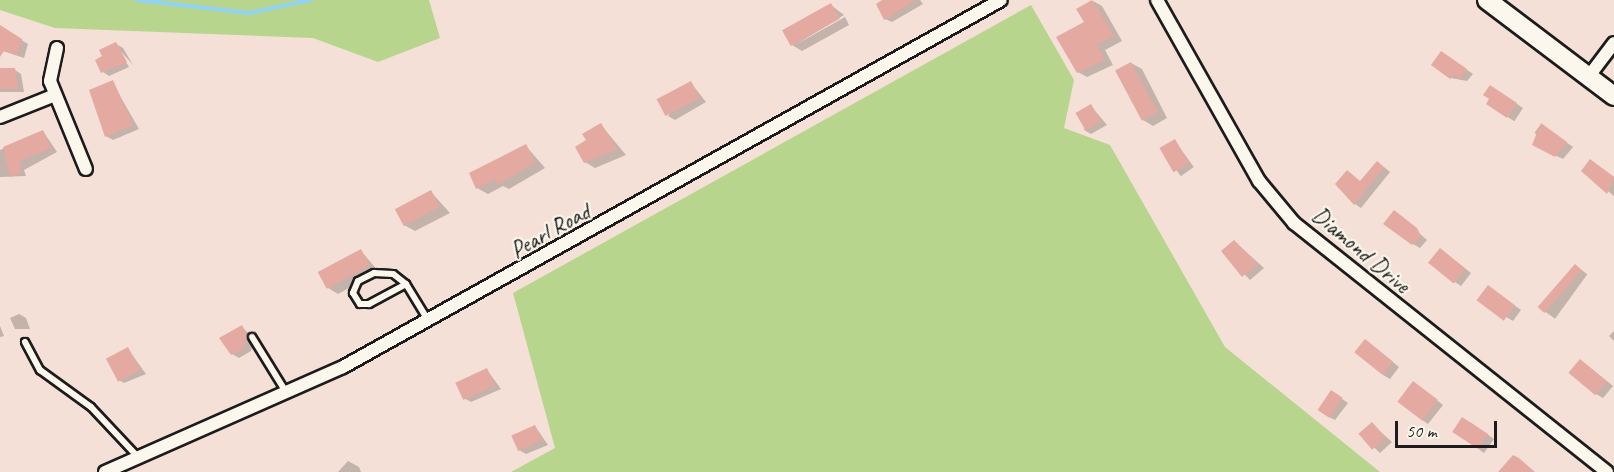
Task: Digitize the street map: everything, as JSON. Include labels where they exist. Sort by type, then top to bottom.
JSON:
[{"type":"main road","points":[[1487,0],[1614,96]]},
{"type":"street","name":"Pearl Road","points":[[105,472],[286,392],[428,321],[1001,0]]},
{"type":"street","name":"Diamond Drive","points":[[1157,0],[1259,182],[1294,223],[1607,472]]},
{"type":"street","points":[[1589,76],[1614,43]]},
{"type":"street","points":[[57,48],[50,81],[86,169]]},
{"type":"street","points":[[0,117],[54,95]]},
{"type":"lane","points":[[406,284],[369,304],[360,304],[353,292],[358,281],[374,273],[393,274],[406,284],[428,321]]},
{"type":"lane","points":[[252,337],[286,392]]},
{"type":"lane","points":[[25,342],[46,376],[91,407],[138,457]]},
{"type":"green space","points":[[0,0],[429,0],[440,38],[378,62],[313,38],[55,28],[0,10]]},
{"type":"green space","points":[[1031,5],[1074,80],[1064,128],[1110,145],[1225,347],[1380,472],[511,472],[555,448],[513,293]]},
{"type":"building","points":[[882,0],[916,0],[884,20],[876,4]]},
{"type":"building","points":[[1092,0],[1114,36],[1097,45],[1105,60],[1077,73],[1056,37],[1084,22],[1076,9]]},
{"type":"building","points":[[831,3],[840,19],[791,46],[782,30]]},
{"type":"building","points":[[0,25],[22,39],[17,55],[4,51],[0,57]]},
{"type":"building","points":[[116,42],[127,62],[101,73],[95,60],[102,56],[99,50]]},
{"type":"building","points":[[1441,51],[1467,69],[1460,79],[1454,74],[1450,79],[1431,65]]},
{"type":"building","points":[[1131,62],[1158,112],[1142,121],[1115,70]]},
{"type":"building","points":[[0,68],[15,68],[18,89],[0,89]]},
{"type":"building","points":[[113,80],[133,125],[105,137],[89,90]]},
{"type":"building","points":[[691,81],[700,98],[665,116],[657,99]]},
{"type":"building","points":[[1490,85],[1517,103],[1507,118],[1486,104],[1489,99],[1483,95]]},
{"type":"building","points":[[1091,104],[1101,121],[1085,130],[1075,113]]},
{"type":"building","points":[[601,123],[617,149],[584,163],[575,147],[586,140],[582,134]]},
{"type":"building","points":[[1541,123],[1567,142],[1555,157],[1532,145]]},
{"type":"building","points":[[43,130],[51,148],[20,161],[21,173],[10,177],[3,147]]},
{"type":"building","points":[[1175,139],[1189,163],[1173,172],[1159,148]]},
{"type":"building","points":[[526,144],[535,162],[498,185],[495,179],[476,189],[469,173]]},
{"type":"building","points":[[1590,159],[1614,177],[1607,194],[1581,171]]},
{"type":"building","points":[[1377,161],[1384,167],[1354,205],[1335,184],[1347,170],[1360,181]]},
{"type":"building","points":[[431,190],[440,207],[404,226],[395,209]]},
{"type":"building","points":[[1394,210],[1417,228],[1421,236],[1412,245],[1383,224]]},
{"type":"building","points":[[1234,240],[1258,264],[1242,277],[1221,251]]},
{"type":"building","points":[[1440,248],[1466,269],[1454,284],[1428,263]]},
{"type":"building","points":[[361,249],[370,266],[327,289],[318,272]]},
{"type":"building","points":[[1575,264],[1582,270],[1544,313],[1538,307]]},
{"type":"building","points":[[1488,285],[1515,305],[1504,321],[1477,300]]},
{"type":"building","points":[[242,325],[247,335],[244,348],[231,355],[219,338]]},
{"type":"building","points":[[1365,339],[1393,362],[1382,375],[1354,352]]},
{"type":"building","points":[[128,347],[140,370],[118,382],[106,359]]},
{"type":"building","points":[[1580,359],[1607,381],[1595,395],[1568,373]]},
{"type":"building","points":[[487,368],[495,385],[463,400],[455,383]]},
{"type":"building","points":[[1413,381],[1438,400],[1422,420],[1397,402]]},
{"type":"building","points":[[1331,390],[1343,398],[1329,418],[1318,410]]},
{"type":"building","points":[[1462,417],[1488,434],[1478,449],[1452,432]]},
{"type":"building","points":[[1372,422],[1386,438],[1372,450],[1358,434]]},
{"type":"building","points":[[535,425],[542,441],[518,451],[511,436]]},
{"type":"building","points":[[1513,455],[1519,458],[1535,472],[1498,472]]},
{"type":"waterway","points":[[137,0],[249,13],[311,0]]}]
